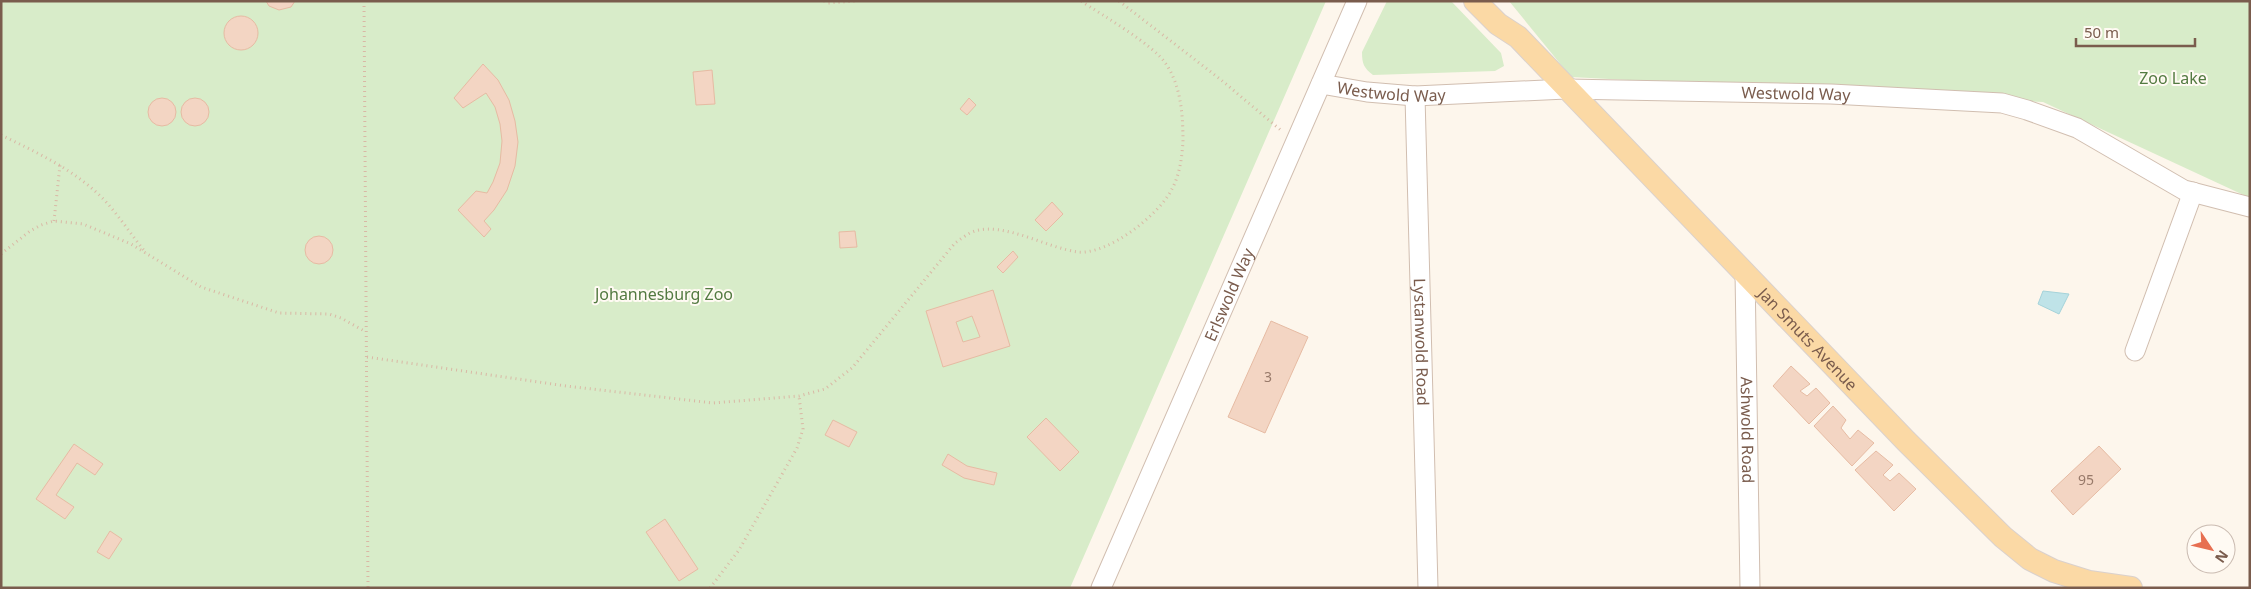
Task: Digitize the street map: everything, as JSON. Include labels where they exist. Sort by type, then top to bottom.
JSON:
[{"type":"main road","name":"Jan Smuts Avenue","points":[[1475,1],[1498,24],[1518,37],[1566,89],[1997,532],[2055,579],[2085,585],[2131,588]]},
{"type":"main road","name":"Jan Smuts Avenue","points":[[1496,1],[1509,18],[1518,37]]},
{"type":"street","name":"Erlswold Way","points":[[1101,588],[1297,143],[1357,1]]},
{"type":"street","name":"Westwold Way","points":[[1321,84],[1367,92],[1415,96],[1566,89],[1831,94],[2002,103],[2077,128],[2164,179],[2192,192],[2250,207]]},
{"type":"street","name":"Lystanwold Road","points":[[1415,96],[1428,588]]},
{"type":"street","points":[[2135,351],[2192,192]]},
{"type":"street","name":"Ashwold Road","points":[[1745,272],[1750,588]]},
{"type":"path","points":[[364,1],[368,588]]},
{"type":"path","points":[[824,1],[837,3],[856,1]]},
{"type":"path","points":[[367,358],[713,403],[799,396],[825,390],[852,368],[955,242],[975,231],[1004,230],[1079,252],[1100,248],[1118,239],[1148,219],[1160,207],[1172,188],[1182,160],[1183,127],[1177,89],[1166,64],[1155,51],[1081,1]]},
{"type":"path","points":[[1120,1],[1220,79],[1297,143]]},
{"type":"path","points":[[1,135],[60,164],[108,204],[148,255]]},
{"type":"path","points":[[54,221],[60,164]]},
{"type":"path","points":[[1,254],[30,231],[54,221],[66,220],[83,224],[131,244],[201,287],[222,295],[279,313],[335,316],[366,332]]},
{"type":"path","points":[[710,588],[739,550],[797,448],[803,429],[799,396]]},
{"type":"green space","name":"Johannesburg Zoo","points":[[1,1],[1326,1],[1070,588],[1,588]]},
{"type":"green space","points":[[1387,1],[1451,1],[1501,53],[1504,66],[1495,71],[1373,75],[1364,65],[1362,52]]},
{"type":"green space","name":"Zoo Lake","points":[[1509,1],[2250,1],[2250,198],[2043,102],[1571,77]]},
{"type":"water","points":[[2043,291],[2069,294],[2059,314],[2038,304]]},
{"type":"building","points":[[266,1],[295,1],[291,7],[279,10],[269,6]]},
{"type":"building","points":[[241,16],[253,21],[258,33],[253,45],[241,50],[229,45],[224,33],[229,21]]},
{"type":"building","points":[[483,64],[498,80],[509,100],[518,142],[515,166],[507,190],[484,221],[491,229],[484,237],[458,210],[476,191],[487,193],[493,182],[500,163],[502,141],[500,124],[495,107],[486,93],[463,108],[454,98]]},
{"type":"building","points":[[712,70],[715,104],[696,105],[693,72]]},
{"type":"building","points":[[162,98],[172,102],[176,112],[172,122],[162,126],[152,122],[148,112],[152,102]]},
{"type":"building","points":[[195,98],[205,102],[209,112],[205,122],[195,126],[185,122],[181,112],[185,102]]},
{"type":"building","points":[[969,98],[976,105],[967,115],[960,109]]},
{"type":"building","points":[[1052,202],[1063,214],[1046,231],[1035,220]]},
{"type":"building","points":[[855,231],[857,247],[840,248],[839,232]]},
{"type":"building","points":[[319,236],[329,240],[333,250],[329,260],[319,264],[309,260],[305,250],[309,240]]},
{"type":"building","points":[[1013,251],[1018,257],[1003,273],[997,267]]},
{"type":"building","points":[[993,290],[1010,346],[943,367],[926,311]],"holes":[[[972,316],[980,337],[963,342],[956,322]]]},
{"type":"building","points":[[1271,321],[1308,337],[1265,433],[1228,417]]},
{"type":"building","points":[[1791,366],[1810,384],[1800,391],[1807,396],[1816,388],[1830,403],[1809,424],[1773,386]]},
{"type":"building","points":[[1833,406],[1846,420],[1841,428],[1850,439],[1858,430],[1874,443],[1852,466],[1814,426]]},
{"type":"building","points":[[1046,418],[1079,452],[1060,471],[1027,437]]},
{"type":"building","points":[[833,420],[857,432],[849,447],[825,435]]},
{"type":"building","points":[[74,444],[103,464],[95,475],[77,463],[56,495],[74,507],[65,519],[36,499]]},
{"type":"building","points":[[2099,446],[2121,469],[2073,515],[2051,491]]},
{"type":"building","points":[[1876,451],[1893,465],[1883,475],[1890,481],[1899,473],[1916,489],[1894,511],[1855,470]]},
{"type":"building","points":[[948,454],[967,466],[997,473],[994,485],[964,478],[942,465]]},
{"type":"building","points":[[665,519],[698,569],[679,581],[646,532]]},
{"type":"building","points":[[110,531],[122,539],[109,559],[97,552]]}]
